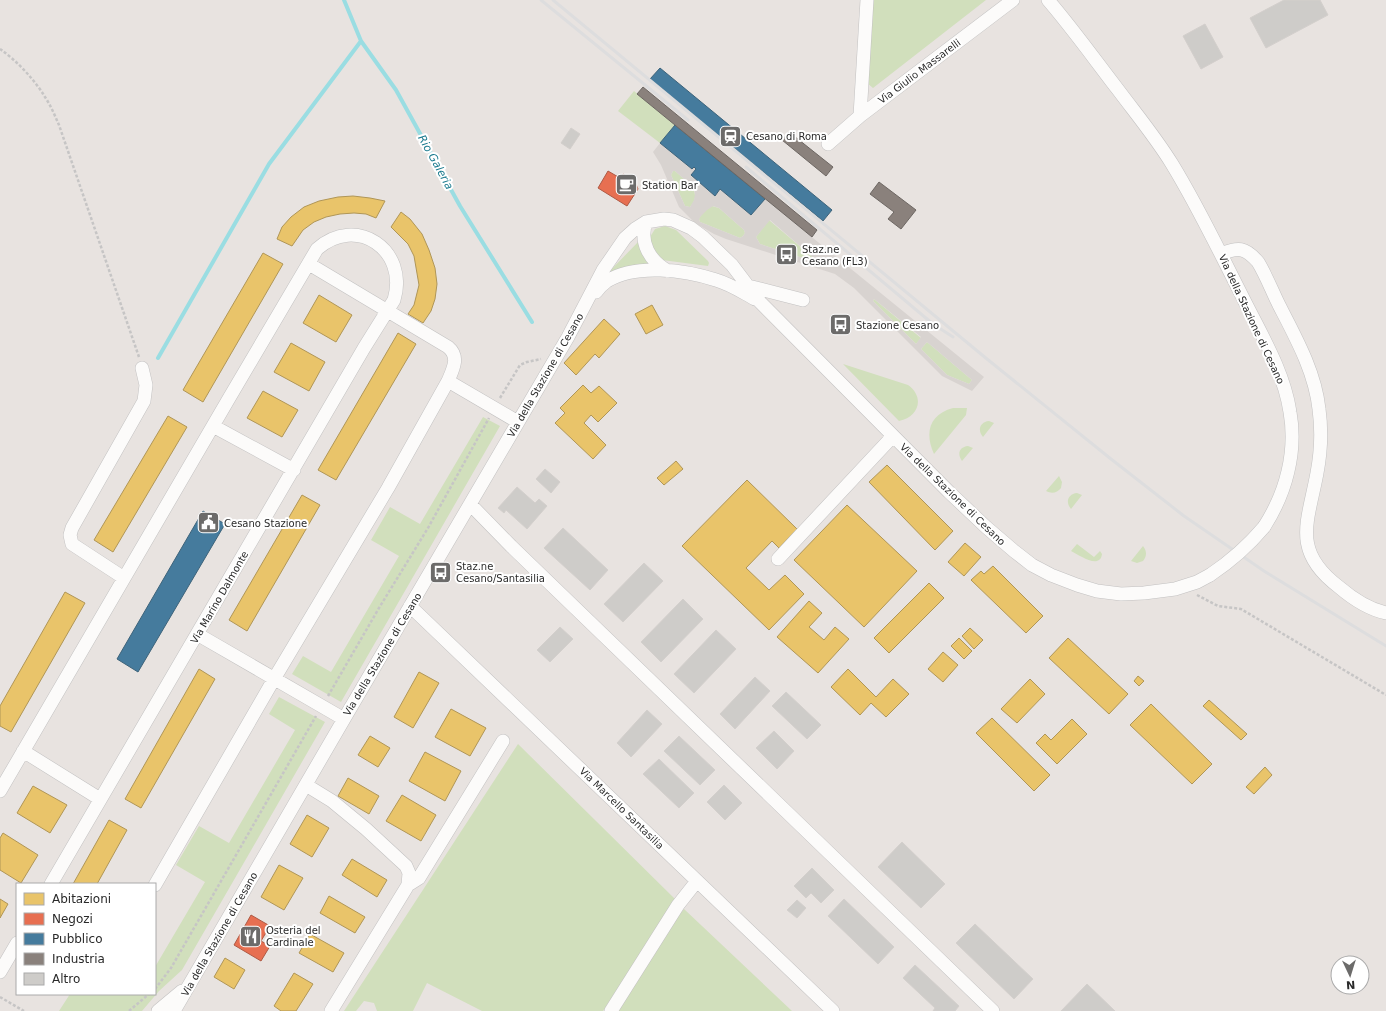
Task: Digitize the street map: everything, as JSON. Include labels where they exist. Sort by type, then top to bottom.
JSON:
[{"type":"street","points":[[860,116],[867,0]]},
{"type":"street","name":"Via Giulio Massarelli","points":[[828,144],[860,116],[1013,0]]},
{"type":"street","name":"Via della Stazione di Cesano","points":[[174,1011],[590,298],[603,270],[623,241],[635,229],[646,222],[664,219],[673,220],[695,231],[732,265],[760,302],[986,527],[1014,551],[1044,572],[1077,585],[1113,593],[1144,593],[1182,587],[1197,582],[1210,575],[1237,556],[1252,542],[1274,513],[1288,474],[1292,450],[1291,413],[1285,388],[1274,361],[1186,186],[1155,139],[1068,24],[1048,0]]},
{"type":"street","points":[[646,222],[643,236],[646,248],[654,262],[668,271]]},
{"type":"street","name":"Via Marino Dalmonte","points":[[0,791],[317,250],[322,245],[338,237],[361,236],[377,243],[390,256],[396,272],[397,291],[394,300],[364,348],[52,883]]},
{"type":"street","points":[[1221,254],[1239,249],[1251,255],[1258,262],[1301,350],[1313,380],[1319,407],[1321,438],[1317,472],[1307,519],[1306,531],[1307,543],[1314,563],[1330,581],[1365,606],[1386,613]]},
{"type":"street","points":[[156,883],[274,679],[388,488],[448,381],[455,363],[451,350],[388,310],[309,264]]},
{"type":"street","name":"Via della Stazione di Cesano","points":[[590,298],[603,284],[622,275],[642,271],[668,271],[692,274],[717,280],[734,287],[760,302]]},
{"type":"street","points":[[748,286],[803,300]]},
{"type":"street","points":[[124,578],[72,544],[70,535],[72,528],[144,401],[146,385],[142,368]]},
{"type":"street","points":[[448,381],[518,422]]},
{"type":"street","points":[[213,426],[294,470]]},
{"type":"street","points":[[778,559],[893,436]]},
{"type":"street","points":[[470,504],[511,546],[993,1011]]},
{"type":"street","name":"Via Marcello Santasilia","points":[[410,606],[833,1011]]},
{"type":"street","points":[[197,634],[344,719]]},
{"type":"street","points":[[331,1011],[408,885],[419,878],[503,741]]},
{"type":"street","points":[[23,751],[100,799]]},
{"type":"street","points":[[306,785],[332,801],[355,819],[406,866],[409,873],[408,885]]},
{"type":"street","points":[[611,1011],[678,905],[697,881]]},
{"type":"street","points":[[0,972],[16,945]]},
{"type":"street","points":[[158,1011],[190,983]]},
{"type":"path","points":[[0,48],[36,83],[46,97],[59,125],[142,368]]},
{"type":"path","points":[[156,988],[170,968],[378,608],[428,528],[518,367],[524,362],[541,359]]},
{"type":"path","points":[[1182,587],[1218,606],[1241,609],[1386,695]]},
{"type":"path","points":[[129,1011],[148,995]]},
{"type":"path","points":[[0,997],[24,1011]]},
{"type":"green space","points":[[872,0],[986,0],[873,88],[867,83]]},
{"type":"green space","points":[[634,91],[675,125],[660,143],[618,111]]},
{"type":"green space","points":[[673,171],[675,171],[692,187],[695,196],[694,202],[690,207],[685,206],[671,175]]},
{"type":"green space","points":[[712,206],[719,208],[744,230],[745,233],[743,236],[740,238],[700,222],[699,219],[701,215]]},
{"type":"green space","points":[[769,220],[816,261],[815,262],[760,244],[756,237]]},
{"type":"green space","points":[[665,226],[676,230],[708,261],[708,266],[662,260],[654,255],[650,237],[655,229]]},
{"type":"green space","points":[[639,241],[651,266],[605,276]]},
{"type":"green space","points":[[874,299],[921,338],[916,344],[873,301]]},
{"type":"green space","points":[[927,342],[972,380],[969,384],[947,375],[921,349]]},
{"type":"green space","points":[[843,364],[908,385],[917,395],[918,401],[915,411],[906,419],[899,421]]},
{"type":"green space","points":[[953,408],[967,408],[966,415],[934,454],[930,438],[931,425],[934,419],[939,415]]},
{"type":"green space","points":[[483,417],[500,426],[341,702],[292,674],[303,656],[331,672],[399,556],[371,540],[390,507],[420,524]]},
{"type":"green space","points":[[989,421],[994,423],[983,437],[980,432],[980,427],[983,423]]},
{"type":"green space","points":[[968,446],[973,448],[962,461],[959,453],[961,449]]},
{"type":"green space","points":[[1059,476],[1062,482],[1061,488],[1054,492],[1046,491]]},
{"type":"green space","points":[[1077,493],[1082,495],[1071,509],[1068,504],[1068,499],[1071,495]]},
{"type":"green space","points":[[1077,544],[1094,557],[1100,551],[1102,554],[1100,559],[1097,561],[1089,560],[1071,551]]},
{"type":"green space","points":[[1143,546],[1146,554],[1143,561],[1137,563],[1131,561]]},
{"type":"green space","points":[[279,697],[325,722],[182,970],[156,995],[156,965],[205,882],[176,865],[199,826],[229,843],[295,730],[269,714]]},
{"type":"green space","points":[[518,744],[675,899],[603,1011],[482,1011],[427,983],[413,1011],[377,1011],[374,1003],[364,1001],[356,1011],[344,1011]]},
{"type":"green space","points":[[684,909],[792,1011],[617,1011],[671,925]]},
{"type":"green space","points":[[69,995],[156,995],[142,1011],[59,1011]]},
{"type":"shaded area","points":[[660,143],[692,169],[694,167],[696,169],[691,176],[715,195],[720,189],[751,215],[765,199],[984,377],[972,391],[942,376],[854,288],[835,274],[726,239],[695,223],[679,207],[661,165],[653,152]],"holes":[[[673,171],[675,171],[694,188],[694,200],[690,207],[685,206],[671,175]],[[713,206],[719,208],[744,230],[745,233],[740,238],[700,222],[699,219]],[[770,220],[816,261],[815,262],[760,244],[756,237]],[[874,299],[921,337],[916,344],[873,301]],[[927,342],[972,380],[969,384],[947,375],[921,349]]]},
{"type":"building: Abitazioni","points":[[353,196],[385,201],[376,218],[366,214],[340,214],[326,217],[314,222],[303,230],[292,246],[277,239],[282,227],[291,217],[304,207],[319,201]]},
{"type":"building: Abitazioni","points":[[401,212],[410,219],[422,234],[435,268],[437,284],[435,299],[431,311],[423,323],[408,314],[414,305],[419,285],[414,256],[408,244],[391,227]]},
{"type":"building: Abitazioni","points":[[263,253],[283,264],[203,402],[183,390]]},
{"type":"building: Abitazioni","points":[[319,295],[352,315],[336,342],[303,323]]},
{"type":"building: Abitazioni","points":[[652,305],[663,325],[646,334],[635,314]]},
{"type":"building: Abitazioni","points":[[604,319],[620,334],[599,358],[595,354],[576,375],[564,363]]},
{"type":"building: Abitazioni","points":[[398,333],[416,344],[336,480],[318,470]]},
{"type":"building: Abitazioni","points":[[291,343],[325,362],[309,391],[274,372]]},
{"type":"building: Abitazioni","points":[[583,385],[591,393],[599,386],[617,403],[598,422],[591,415],[584,423],[606,445],[593,459],[555,423],[565,413],[560,408]]},
{"type":"building: Abitazioni","points":[[263,391],[298,410],[282,437],[247,418]]},
{"type":"building: Abitazioni","points":[[168,416],[187,427],[113,552],[94,540]]},
{"type":"building: Abitazioni","points":[[676,461],[683,469],[664,485],[657,478]]},
{"type":"building: Abitazioni","points":[[887,465],[953,531],[935,550],[869,482]]},
{"type":"building: Abitazioni","points":[[747,480],[797,529],[779,548],[772,541],[746,568],[769,590],[785,575],[804,594],[769,630],[682,546]]},
{"type":"building: Abitazioni","points":[[302,495],[320,505],[247,631],[229,620]]},
{"type":"building: Abitazioni","points":[[847,505],[917,571],[864,627],[794,560]]},
{"type":"building: Abitazioni","points":[[965,543],[981,557],[964,576],[948,562]]},
{"type":"building: Abitazioni","points":[[993,566],[1043,616],[1026,633],[971,580],[981,571],[984,574]]},
{"type":"building: Abitazioni","points":[[929,583],[944,598],[889,653],[874,638]]},
{"type":"building: Abitazioni","points":[[65,592],[85,603],[11,732],[0,726],[0,706]]},
{"type":"building: Abitazioni","points":[[809,601],[822,613],[809,627],[824,640],[835,627],[849,639],[818,673],[777,637]]},
{"type":"building: Abitazioni","points":[[970,628],[983,640],[974,649],[962,636]]},
{"type":"building: Abitazioni","points":[[959,638],[972,651],[964,659],[951,646]]},
{"type":"building: Abitazioni","points":[[1068,638],[1128,694],[1109,714],[1049,658]]},
{"type":"building: Abitazioni","points":[[943,652],[958,665],[943,682],[928,669]]},
{"type":"building: Abitazioni","points":[[199,669],[215,679],[141,808],[125,799]]},
{"type":"building: Abitazioni","points":[[848,669],[876,697],[893,679],[909,694],[886,717],[871,703],[860,715],[831,687]]},
{"type":"building: Abitazioni","points":[[419,672],[439,683],[413,728],[394,717]]},
{"type":"building: Abitazioni","points":[[1138,676],[1144,681],[1139,686],[1134,681]]},
{"type":"building: Abitazioni","points":[[1030,679],[1045,694],[1017,723],[1001,709]]},
{"type":"building: Abitazioni","points":[[1209,700],[1247,734],[1241,740],[1203,706]]},
{"type":"building: Abitazioni","points":[[1151,704],[1212,764],[1192,784],[1130,725]]},
{"type":"building: Abitazioni","points":[[451,709],[486,728],[470,756],[435,737]]},
{"type":"building: Abitazioni","points":[[992,718],[1050,775],[1034,791],[976,733]]},
{"type":"building: Abitazioni","points":[[1072,719],[1087,734],[1057,764],[1036,743],[1045,734],[1051,740]]},
{"type":"building: Abitazioni","points":[[370,736],[390,748],[378,767],[358,755]]},
{"type":"building: Abitazioni","points":[[425,752],[461,771],[445,801],[409,781]]},
{"type":"building: Abitazioni","points":[[1265,767],[1272,775],[1254,794],[1246,787]]},
{"type":"building: Abitazioni","points":[[348,778],[379,796],[369,814],[338,796]]},
{"type":"building: Abitazioni","points":[[33,786],[67,805],[50,833],[17,813]]},
{"type":"building: Abitazioni","points":[[402,795],[436,815],[421,841],[386,821]]},
{"type":"building: Abitazioni","points":[[307,815],[329,828],[312,857],[290,844]]},
{"type":"building: Abitazioni","points":[[109,820],[127,830],[98,883],[74,883]]},
{"type":"building: Abitazioni","points":[[3,833],[38,855],[21,883],[0,870],[0,838]]},
{"type":"building: Abitazioni","points":[[352,859],[387,880],[377,897],[342,875]]},
{"type":"building: Abitazioni","points":[[279,865],[303,878],[284,910],[261,897]]},
{"type":"building: Abitazioni","points":[[329,896],[365,917],[355,933],[320,913]]},
{"type":"building: Abitazioni","points":[[0,899],[8,904],[0,918]]},
{"type":"building: Abitazioni","points":[[310,934],[344,953],[333,972],[299,953]]},
{"type":"building: Abitazioni","points":[[225,958],[245,970],[234,989],[214,977]]},
{"type":"building: Abitazioni","points":[[294,973],[313,984],[296,1011],[281,1011],[274,1006]]},
{"type":"building: Negozi","points":[[608,171],[620,178],[623,174],[633,180],[636,184],[638,189],[627,206],[598,188]]},
{"type":"building: Negozi","points":[[251,915],[270,926],[261,941],[270,946],[261,961],[234,945]]},
{"type":"building: Pubblico","points":[[660,68],[832,210],[823,221],[650,79]]},
{"type":"building: Pubblico","points":[[675,125],[765,199],[751,215],[720,189],[715,196],[691,175],[696,169],[694,167],[692,169],[660,143]]},
{"type":"building: Pubblico","points":[[203,511],[225,524],[138,672],[117,659]]},
{"type":"building: Industria","points":[[643,87],[817,230],[812,237],[637,94]]},
{"type":"building: Industria","points":[[789,132],[833,167],[826,176],[782,140]]},
{"type":"building: Industria","points":[[879,182],[916,210],[901,229],[888,219],[894,212],[870,194]]},
{"type":"building: Altro","points":[[1284,0],[1320,0],[1328,15],[1266,48],[1250,18]]},
{"type":"building: Altro","points":[[1205,24],[1223,57],[1201,69],[1183,36]]},
{"type":"building: Altro","points":[[571,128],[580,134],[570,149],[561,143]]},
{"type":"building: Altro","points":[[545,469],[560,482],[551,493],[536,479]]},
{"type":"building: Altro","points":[[517,487],[535,503],[539,499],[547,506],[527,529],[506,510],[504,513],[498,508]]},
{"type":"building: Altro","points":[[563,528],[608,570],[590,590],[544,548]]},
{"type":"building: Altro","points":[[644,563],[663,581],[623,622],[604,604]]},
{"type":"building: Altro","points":[[683,599],[703,619],[661,662],[641,642]]},
{"type":"building: Altro","points":[[560,627],[573,639],[550,662],[537,650]]},
{"type":"building: Altro","points":[[716,630],[736,649],[694,693],[674,674]]},
{"type":"building: Altro","points":[[755,677],[770,691],[735,729],[720,714]]},
{"type":"building: Altro","points":[[786,692],[821,725],[807,739],[772,706]]},
{"type":"building: Altro","points":[[647,710],[662,724],[631,757],[617,743]]},
{"type":"building: Altro","points":[[774,731],[794,751],[777,769],[756,748]]},
{"type":"building: Altro","points":[[679,736],[715,770],[700,785],[664,751]]},
{"type":"building: Altro","points":[[659,759],[694,793],[679,808],[643,774]]},
{"type":"building: Altro","points":[[724,785],[742,803],[725,820],[707,802]]},
{"type":"building: Altro","points":[[902,842],[945,884],[921,908],[878,867]]},
{"type":"building: Altro","points":[[812,868],[834,890],[821,903],[811,893],[806,898],[794,886]]},
{"type":"building: Altro","points":[[844,899],[894,947],[878,964],[828,916]]},
{"type":"building: Altro","points":[[797,900],[806,908],[797,918],[787,910]]},
{"type":"building: Altro","points":[[975,924],[1033,979],[1014,999],[956,943]]},
{"type":"building: Altro","points":[[915,965],[959,1006],[955,1011],[933,1011],[935,1008],[903,978]]},
{"type":"building: Altro","points":[[1087,984],[1115,1011],[1061,1011]]},
{"type":"waterway","name":"Rio Galeria","points":[[344,0],[361,41],[396,90],[460,206],[532,322]]},
{"type":"waterway","points":[[158,358],[269,164],[361,41]]},
{"type":"railway","points":[[541,0],[688,120]]},
{"type":"railway","points":[[553,0],[987,359],[1184,516],[1264,571],[1386,646]]},
{"type":"railway","points":[[746,167],[933,324],[953,337]]},
{"type":"place","name":"Cesano di Roma","points":[[730,136]]},
{"type":"place","name":"Station Bar","points":[[627,185]]},
{"type":"place","name":"Staz.ne Cesano (FL3)","points":[[787,255]]},
{"type":"place","name":"Stazione Cesano","points":[[841,325]]},
{"type":"place","name":"Cesano Stazione","points":[[209,523]]},
{"type":"place","name":"Staz.ne Cesano/Santasilia","points":[[440,572]]},
{"type":"place","name":"Osteria del Cardinale","points":[[251,936]]}]
